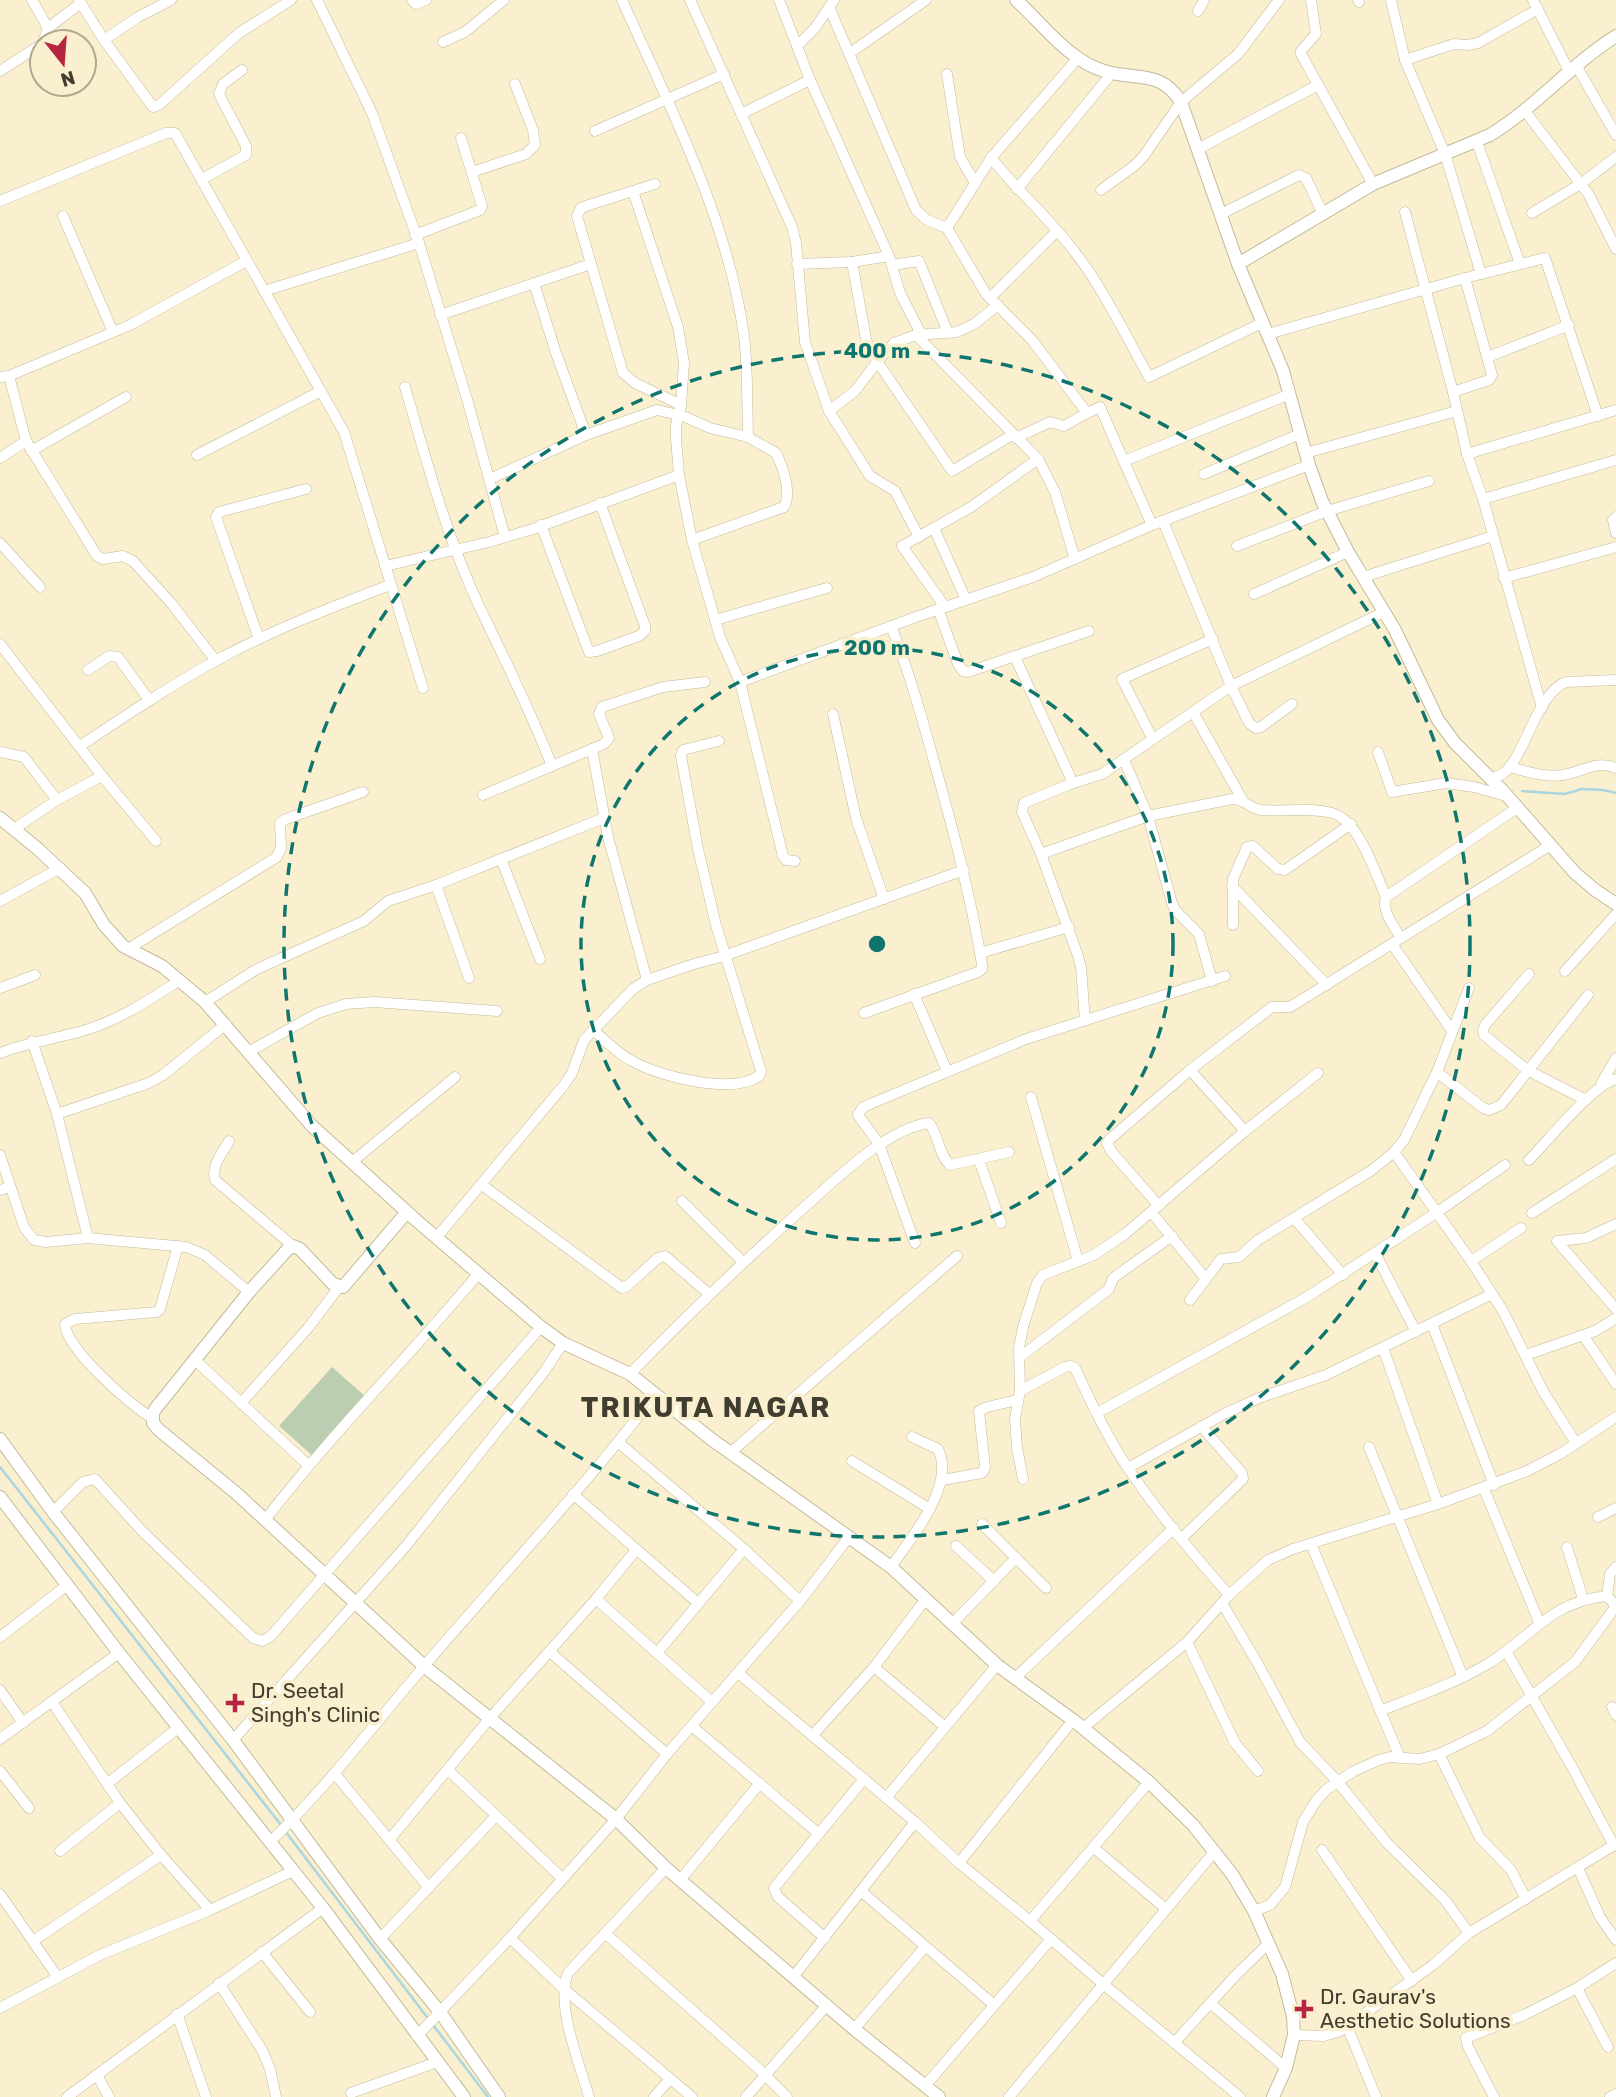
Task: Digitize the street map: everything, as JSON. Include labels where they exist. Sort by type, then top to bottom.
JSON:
[{"type":"street","points":[[32,0],[48,28],[80,2],[153,107],[159,105],[239,33],[292,0]]},
{"type":"street","points":[[104,40],[138,17],[171,0]]},
{"type":"street","points":[[317,0],[372,113],[417,239],[505,537]]},
{"type":"street","points":[[412,0],[416,4],[426,0]]},
{"type":"street","points":[[622,0],[667,100],[718,225],[744,336],[748,437]]},
{"type":"street","points":[[690,0],[792,227],[805,342],[829,411],[870,476],[891,487],[899,496],[919,537]]},
{"type":"street","points":[[779,0],[810,80],[891,260],[900,293],[919,335],[1038,459],[1055,492],[1075,559]]},
{"type":"street","points":[[850,53],[926,0]]},
{"type":"street","points":[[1016,0],[1078,58],[1112,73],[1157,79],[1175,93],[1181,102],[1238,264],[1290,394],[1307,459],[1327,511],[1384,611],[1438,720],[1455,743],[1499,788],[1549,846],[1586,883],[1616,904]]},
{"type":"street","points":[[1198,12],[1204,0]]},
{"type":"street","points":[[1101,190],[1143,157],[1181,102],[1238,54],[1279,0]]},
{"type":"street","points":[[1311,0],[1316,34],[1301,51],[1373,184]]},
{"type":"street","points":[[1391,0],[1405,60],[1445,155],[1480,274]]},
{"type":"street","points":[[443,42],[465,32],[502,1]]},
{"type":"street","points":[[797,46],[815,28],[831,4]]},
{"type":"street","points":[[831,4],[916,210],[927,220],[947,228],[981,286],[1032,340],[1087,414]]},
{"type":"street","points":[[1405,60],[1454,44],[1468,46],[1478,43],[1535,5],[1616,135]]},
{"type":"street","points":[[1238,264],[1373,184],[1477,142],[1508,124],[1572,68],[1616,36]]},
{"type":"street","points":[[0,72],[28,53]]},
{"type":"street","points":[[947,228],[992,158],[1078,58]]},
{"type":"street","points":[[202,179],[246,155],[246,146],[219,94],[223,84],[242,70]]},
{"type":"street","points":[[1017,190],[1112,73]]},
{"type":"street","points":[[947,74],[961,157],[975,183]]},
{"type":"street","points":[[595,131],[724,75]]},
{"type":"street","points":[[741,114],[810,80]]},
{"type":"street","points":[[471,172],[533,150],[533,130],[515,84]]},
{"type":"street","points":[[1198,149],[1318,85]]},
{"type":"street","points":[[1525,111],[1581,183],[1616,249]]},
{"type":"street","points":[[0,201],[172,132],[178,138],[344,432],[423,688]]},
{"type":"street","points":[[264,291],[417,239],[480,210],[482,205],[461,138]]},
{"type":"street","points":[[1477,142],[1520,264]]},
{"type":"street","points":[[992,158],[1083,263],[1149,377],[1265,328],[1426,291],[1465,278],[1545,258],[1598,416]]},
{"type":"street","points":[[1532,213],[1616,158]]},
{"type":"street","points":[[1221,214],[1299,175],[1306,178],[1322,212]]},
{"type":"street","points":[[655,184],[589,205],[577,212],[623,373],[710,428],[748,437],[776,453],[786,483],[787,502],[784,507],[692,540]]},
{"type":"street","points":[[632,191],[678,327],[684,363],[676,425],[679,474],[692,540],[715,620],[740,682],[783,856],[786,860],[795,861]]},
{"type":"street","points":[[1405,212],[1467,454],[1483,499],[1542,708]]},
{"type":"street","points":[[63,216],[113,332]]},
{"type":"street","points":[[829,411],[855,391],[894,343],[919,335],[957,332],[974,324],[1057,231]]},
{"type":"street","points":[[216,661],[171,603],[133,561],[123,556],[103,559],[97,556],[29,446],[4,376],[113,332],[246,261]]},
{"type":"street","points":[[797,264],[919,261],[948,333]]},
{"type":"street","points":[[852,262],[866,339],[877,362],[951,471],[1014,437],[1049,422],[1064,426],[1100,407],[1152,525]]},
{"type":"street","points":[[440,315],[592,264]]},
{"type":"street","points":[[1453,391],[1489,380],[1492,375],[1465,278]]},
{"type":"street","points":[[534,284],[555,354],[586,435]]},
{"type":"street","points":[[1488,358],[1569,325]]},
{"type":"street","points":[[405,387],[437,499],[481,610],[531,711],[552,766]]},
{"type":"street","points":[[197,455],[321,391]]},
{"type":"street","points":[[1124,461],[1290,394]]},
{"type":"street","points":[[0,458],[126,397]]},
{"type":"street","points":[[490,479],[586,435],[649,411],[679,410]]},
{"type":"street","points":[[1467,454],[1616,410]]},
{"type":"street","points":[[740,682],[1033,577],[1307,459],[1457,411]]},
{"type":"street","points":[[1204,474],[1300,434]]},
{"type":"street","points":[[1038,459],[971,507],[902,546],[942,608],[958,664],[963,671],[974,671],[1089,631]]},
{"type":"street","points":[[1483,499],[1616,460]]},
{"type":"street","points":[[385,566],[458,551],[505,537],[679,474]]},
{"type":"street","points":[[1237,546],[1327,511],[1429,481]]},
{"type":"street","points":[[259,639],[216,517],[219,512],[306,489]]},
{"type":"street","points":[[541,525],[589,652],[631,639],[642,634],[645,626],[600,503]]},
{"type":"street","points":[[1616,517],[1613,520],[1616,533]]},
{"type":"street","points":[[1163,521],[1249,723],[1256,728],[1292,704]]},
{"type":"street","points":[[934,528],[966,600]]},
{"type":"street","points":[[1363,577],[1493,536]]},
{"type":"street","points":[[0,543],[40,587]]},
{"type":"street","points":[[1504,578],[1616,547]]},
{"type":"street","points":[[1254,594],[1348,552]]},
{"type":"street","points":[[80,746],[149,700],[216,661],[341,603],[390,585]]},
{"type":"street","points":[[715,620],[827,588]]},
{"type":"street","points":[[1085,1021],[1081,967],[1069,927],[1021,807],[1028,800],[1102,774],[1231,686],[1384,611]]},
{"type":"street","points":[[864,1013],[982,969],[964,870],[908,671],[891,626]]},
{"type":"street","points":[[1152,738],[1122,679],[1213,639]]},
{"type":"street","points":[[0,644],[156,841]]},
{"type":"street","points":[[88,670],[109,656],[118,657],[149,700]]},
{"type":"street","points":[[1015,657],[1073,783]]},
{"type":"street","points":[[1499,788],[1501,775],[1509,767],[1542,708],[1560,684],[1616,680]]},
{"type":"street","points":[[483,795],[604,744],[609,738],[599,714],[602,707],[663,687],[705,682]]},
{"type":"street","points":[[1193,712],[1242,799],[1259,810],[1331,813],[1340,816],[1351,824],[1386,897]]},
{"type":"street","points":[[833,715],[856,818],[884,899]]},
{"type":"street","points":[[593,1030],[632,1061],[662,1074],[702,1083],[756,1079],[761,1071],[724,956],[698,849],[681,756],[683,750],[719,741]]},
{"type":"street","points":[[592,749],[604,818],[647,980]]},
{"type":"street","points":[[0,752],[24,757],[57,800]]},
{"type":"street","points":[[1378,752],[1392,792],[1446,783],[1499,788]]},
{"type":"street","points":[[1124,760],[1148,817],[1172,903],[1175,910],[1199,934],[1212,981]]},
{"type":"street","points":[[1509,767],[1559,776],[1597,764],[1616,768]]},
{"type":"street","points":[[14,829],[57,800],[102,776]]},
{"type":"street","points":[[128,949],[277,857],[281,848],[280,823],[363,792]]},
{"type":"street","points":[[1041,854],[1148,817],[1242,799]]},
{"type":"street","points":[[1452,1031],[1396,941],[1383,904],[1386,897],[1517,808]]},
{"type":"street","points":[[0,818],[60,868],[85,893],[104,925],[128,949],[162,966],[205,1002],[312,1126],[541,1327],[563,1343],[630,1374],[730,1453],[891,1567],[997,1665],[1078,1724],[1149,1782],[1193,1825],[1232,1874],[1254,1911],[1289,1997],[1294,2035],[1286,2068],[1273,2097]]},
{"type":"street","points":[[205,1002],[257,969],[364,921],[388,901],[436,885],[604,818]]},
{"type":"street","points":[[1233,925],[1234,873],[1247,847],[1253,846],[1278,869],[1285,870],[1351,824]]},
{"type":"street","points":[[1206,1279],[1172,1236],[1156,1209],[1107,1143],[1191,1070],[1272,1007],[1290,1007],[1549,846]]},
{"type":"street","points":[[501,859],[540,960]]},
{"type":"street","points":[[0,901],[60,868]]},
{"type":"street","points":[[437,1237],[565,1085],[584,1040],[633,989],[647,980],[724,956],[964,870]]},
{"type":"street","points":[[436,885],[470,978]]},
{"type":"street","points":[[1232,886],[1327,985]]},
{"type":"street","points":[[1565,971],[1616,914]]},
{"type":"street","points":[[981,953],[1069,927]]},
{"type":"street","points":[[1529,974],[1483,1030],[1487,1039],[1527,1070],[1586,1100]]},
{"type":"street","points":[[0,987],[35,975]]},
{"type":"street","points":[[915,1243],[879,1144],[862,1123],[858,1115],[860,1110],[868,1104],[1026,1039],[1225,976]]},
{"type":"street","points":[[0,1053],[32,1041],[78,1032],[131,1012],[180,980]]},
{"type":"street","points":[[1190,1300],[1221,1259],[1239,1256],[1258,1240],[1384,1163],[1394,1153],[1404,1140],[1437,1072],[1469,988]]},
{"type":"street","points":[[914,994],[947,1071]]},
{"type":"street","points":[[1437,1072],[1483,1108],[1489,1110],[1501,1105],[1588,995]]},
{"type":"street","points":[[248,1052],[318,1013],[346,1004],[374,1002],[497,1011]]},
{"type":"street","points":[[57,1114],[149,1083],[163,1075],[226,1024]]},
{"type":"street","points":[[32,1041],[57,1114],[88,1238]]},
{"type":"street","points":[[1597,1091],[1616,1058]]},
{"type":"street","points":[[1191,1070],[1245,1132]]},
{"type":"street","points":[[1023,1479],[1016,1434],[1020,1357],[1023,1327],[1037,1283],[1043,1275],[1110,1244],[1156,1209],[1318,1073]]},
{"type":"street","points":[[352,1162],[456,1077]]},
{"type":"street","points":[[1530,1160],[1586,1100],[1609,1081],[1616,1079]]},
{"type":"street","points":[[1031,1097],[1078,1261]]},
{"type":"street","points":[[630,1374],[743,1262],[879,1144],[929,1123],[947,1164],[955,1166],[1009,1152]]},
{"type":"street","points":[[229,1141],[215,1166],[215,1180],[293,1247],[300,1249],[339,1287],[345,1286],[407,1212]]},
{"type":"street","points":[[1394,1153],[1471,1261],[1511,1324],[1553,1408],[1576,1443]]},
{"type":"street","points":[[0,1155],[5,1188],[29,1237],[34,1240],[47,1242],[88,1238],[193,1249],[205,1255],[249,1292]]},
{"type":"street","points":[[1532,1213],[1616,1159]]},
{"type":"street","points":[[979,1160],[1001,1223]]},
{"type":"street","points":[[1097,1413],[1307,1297],[1505,1166]]},
{"type":"street","points":[[482,1185],[580,1255],[618,1286],[628,1286],[658,1258],[665,1256],[709,1294]]},
{"type":"street","points":[[682,1201],[743,1262]]},
{"type":"street","points":[[1294,1219],[1342,1275]]},
{"type":"street","points":[[1616,1224],[1586,1238],[1557,1241],[1616,1309]]},
{"type":"street","points":[[1471,1261],[1521,1228]]},
{"type":"street","points":[[1020,1357],[1109,1289],[1113,1278],[1172,1236]]},
{"type":"street","points":[[152,1418],[127,1402],[99,1373],[68,1337],[65,1324],[75,1319],[157,1312],[178,1246]]},
{"type":"street","points":[[293,1247],[284,1252],[249,1292],[156,1408],[153,1423],[236,1493],[424,1666],[616,1819],[666,1867],[854,2029],[939,2097]]},
{"type":"street","points":[[1375,1253],[1416,1332]]},
{"type":"street","points":[[730,1453],[957,1255]]},
{"type":"street","points":[[265,1520],[307,1465],[479,1273]]},
{"type":"street","points":[[241,1403],[316,1319],[339,1287]]},
{"type":"street","points":[[1128,1468],[1243,1405],[1326,1375],[1492,1294]]},
{"type":"street","points":[[1525,1355],[1583,1335],[1616,1318]]},
{"type":"street","points":[[1432,1324],[1539,1622]]},
{"type":"street","points":[[52,1512],[83,1482],[95,1479],[142,1531],[253,1638],[259,1640],[270,1637],[541,1327]]},
{"type":"street","points":[[1583,1335],[1616,1384]]},
{"type":"street","points":[[233,1740],[406,1546],[544,1372],[563,1343]]},
{"type":"street","points":[[1383,1348],[1438,1504]]},
{"type":"street","points":[[195,1360],[307,1465]]},
{"type":"street","points":[[942,1480],[982,1474],[985,1467],[979,1411],[1019,1395],[1070,1366],[1075,1368],[1128,1468],[1226,1599],[1300,1742],[1337,1781],[1383,1838],[1444,1900],[1469,1933]]},
{"type":"street","points":[[274,1838],[335,1774],[424,1666],[619,1443],[656,1394]]},
{"type":"street","points":[[959,1863],[1078,1724],[1187,1642],[1226,1599],[1268,1560],[1293,1549],[1489,1487],[1544,1463],[1615,1421]]},
{"type":"street","points":[[1182,1538],[1243,1479],[1242,1473],[1202,1426]]},
{"type":"street","points":[[891,1567],[930,1509],[942,1480],[938,1449],[912,1437]]},
{"type":"street","points":[[0,1439],[52,1512],[233,1740],[291,1822],[499,2097]]},
{"type":"street","points":[[619,1443],[744,1549],[800,1601]]},
{"type":"street","points":[[1369,1447],[1463,1677]]},
{"type":"street","points":[[852,1461],[930,1509]]},
{"type":"street","points":[[573,1494],[698,1603]]},
{"type":"street","points":[[0,1497],[178,1728],[274,1838],[293,1871],[419,2034],[464,2097]]},
{"type":"street","points":[[1598,1517],[1616,1508]]},
{"type":"street","points":[[982,1524],[1046,1588]]},
{"type":"street","points":[[1016,1677],[1174,1528]]},
{"type":"street","points":[[419,2034],[510,1938],[616,1819],[667,1754],[800,1601],[849,1537]]},
{"type":"street","points":[[1311,1544],[1400,1758]]},
{"type":"street","points":[[957,1546],[994,1581]]},
{"type":"street","points":[[1567,1547],[1583,1599]]},
{"type":"street","points":[[657,1653],[744,1549]]},
{"type":"street","points":[[390,1839],[490,1718],[636,1550]]},
{"type":"street","points":[[952,1625],[1016,1558]]},
{"type":"street","points":[[1254,1911],[1270,1905],[1285,1887],[1303,1822],[1317,1801],[1337,1781],[1379,1760],[1420,1759],[1439,1754],[1493,1727],[1575,1662],[1616,1606],[1607,1596],[1610,1574],[1616,1567]]},
{"type":"street","points":[[0,1637],[66,1586]]},
{"type":"street","points":[[1380,1711],[1463,1677],[1506,1651],[1539,1622],[1583,1599],[1607,1596]]},
{"type":"street","points":[[596,1599],[712,1702]]},
{"type":"street","points":[[813,1735],[874,1667],[925,1600]]},
{"type":"street","points":[[1187,1642],[1235,1743],[1258,1771]]},
{"type":"street","points":[[1294,2035],[1324,2036],[1348,2026],[1412,1981],[1469,1933],[1615,1845],[1506,1651]]},
{"type":"street","points":[[550,1652],[667,1754]]},
{"type":"street","points":[[0,1739],[119,1653]]},
{"type":"street","points":[[886,1798],[997,1665]]},
{"type":"street","points":[[874,1667],[944,1726]]},
{"type":"street","points":[[738,1673],[915,1822],[959,1863],[1240,2097]]},
{"type":"street","points":[[0,1690],[23,1723]]},
{"type":"street","points":[[52,1702],[120,1803],[210,1910]]},
{"type":"street","points":[[692,1727],[819,1834]]},
{"type":"street","points":[[107,1784],[178,1728]]},
{"type":"street","points":[[1439,1754],[1480,1838],[1511,1870],[1526,1899]]},
{"type":"street","points":[[448,1770],[562,1878]]},
{"type":"street","points":[[0,1771],[29,1808]]},
{"type":"street","points":[[335,1774],[429,1888]]},
{"type":"street","points":[[825,1938],[778,1897],[774,1890],[864,1779]]},
{"type":"street","points":[[1030,1920],[1149,1782]]},
{"type":"street","points":[[681,1879],[760,1783]]},
{"type":"street","points":[[60,1851],[120,1803]]},
{"type":"street","points":[[380,1940],[495,1817]]},
{"type":"street","points":[[794,1976],[915,1822]]},
{"type":"street","points":[[1094,1848],[1166,1909]]},
{"type":"street","points":[[1322,1850],[1412,1981]]},
{"type":"street","points":[[1009,2097],[1215,1851]]},
{"type":"street","points":[[33,1941],[161,1854]]},
{"type":"street","points":[[589,2097],[567,2015],[564,1989],[568,1973],[666,1867]]},
{"type":"street","points":[[1578,1868],[1600,1917],[1616,1940]]},
{"type":"street","points":[[1,2004],[135,1940],[210,1910],[293,1871]]},
{"type":"street","points":[[862,1892],[993,2004]]},
{"type":"street","points":[[0,1894],[57,1976]]},
{"type":"street","points":[[67,2097],[323,1908]]},
{"type":"street","points":[[606,1934],[786,2097]]},
{"type":"street","points":[[510,1938],[564,1989],[692,2097]]},
{"type":"street","points":[[925,2086],[1051,1939]]},
{"type":"street","points":[[1174,2043],[1269,1943]]},
{"type":"street","points":[[854,2029],[925,1947]]},
{"type":"street","points":[[262,1952],[310,2012]]},
{"type":"street","points":[[1494,2097],[1468,2048],[1466,2038],[1526,2014],[1616,1964]]},
{"type":"street","points":[[219,1983],[262,2050],[270,2068],[276,2097]]},
{"type":"street","points":[[1577,1988],[1608,2047]]},
{"type":"street","points":[[1210,2003],[1286,2068]]},
{"type":"street","points":[[746,2097],[827,2005]]},
{"type":"street","points":[[177,2014],[206,2097]]},
{"type":"street","points":[[1348,2026],[1376,2097]]},
{"type":"street","points":[[351,2093],[437,2062]]},
{"type":"street","points":[[97,2075],[109,2097]]},
{"type":"street","points":[[654,2097],[670,2080]]},
{"type":"street","points":[[1610,2097],[1616,2094]]},
{"type":"green space","points":[[332,1367],[366,1397],[314,1457],[279,1426]]},
{"type":"waterway","points":[[1522,791],[1565,794],[1582,789],[1616,793]]},
{"type":"waterway","points":[[0,1467],[281,1825]]},
{"type":"waterway","points":[[285,1831],[488,2097]]},
{"type":"place","name":"Dr. Seetal Singh's Clinic","points":[[235,1703]]},
{"type":"place","name":"Dr. Gaurav's Aesthetic Solutions","points":[[1304,2009]]},
{"type":"district","name":"TRIKUTA NAGAR","points":[[706,1407]]}]
